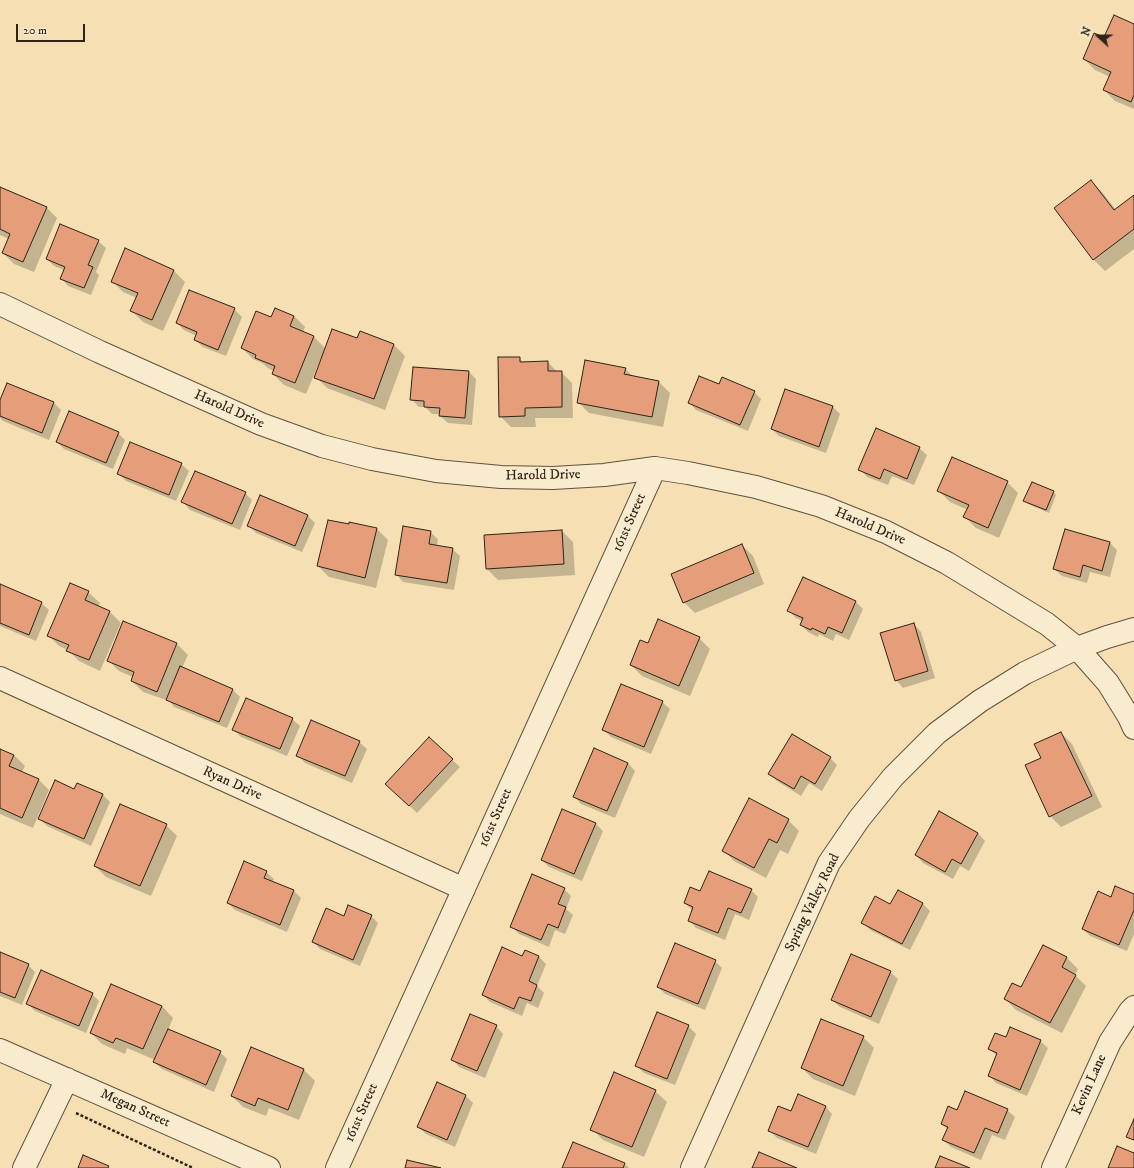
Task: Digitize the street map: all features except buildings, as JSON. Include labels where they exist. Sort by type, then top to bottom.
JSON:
[{"type":"street","name":"Harold Drive","points":[[0,304],[100,352],[261,424],[322,446],[372,459],[436,471],[501,477],[553,478],[604,475],[655,468],[756,487],[821,506],[886,532],[947,563],[1047,624],[1077,648]]},
{"type":"street","name":"161st Street","points":[[337,1168],[655,468]]},
{"type":"street","name":"Spring Valley Road","points":[[692,1168],[829,863],[859,819],[893,777],[937,733],[980,701],[1026,673],[1077,648],[1134,629]]},
{"type":"street","points":[[1077,648],[1108,684],[1129,717],[1134,728]]},
{"type":"street","name":"Ryan Drive","points":[[0,678],[464,889]]},
{"type":"street","name":"Kevin Lane","points":[[1053,1168],[1110,1042],[1134,1007]]},
{"type":"street","name":"Megan Street","points":[[0,1050],[269,1168]]},
{"type":"street","points":[[24,1168],[67,1079]]},
{"type":"path","points":[[73,1112],[193,1168]]}]
